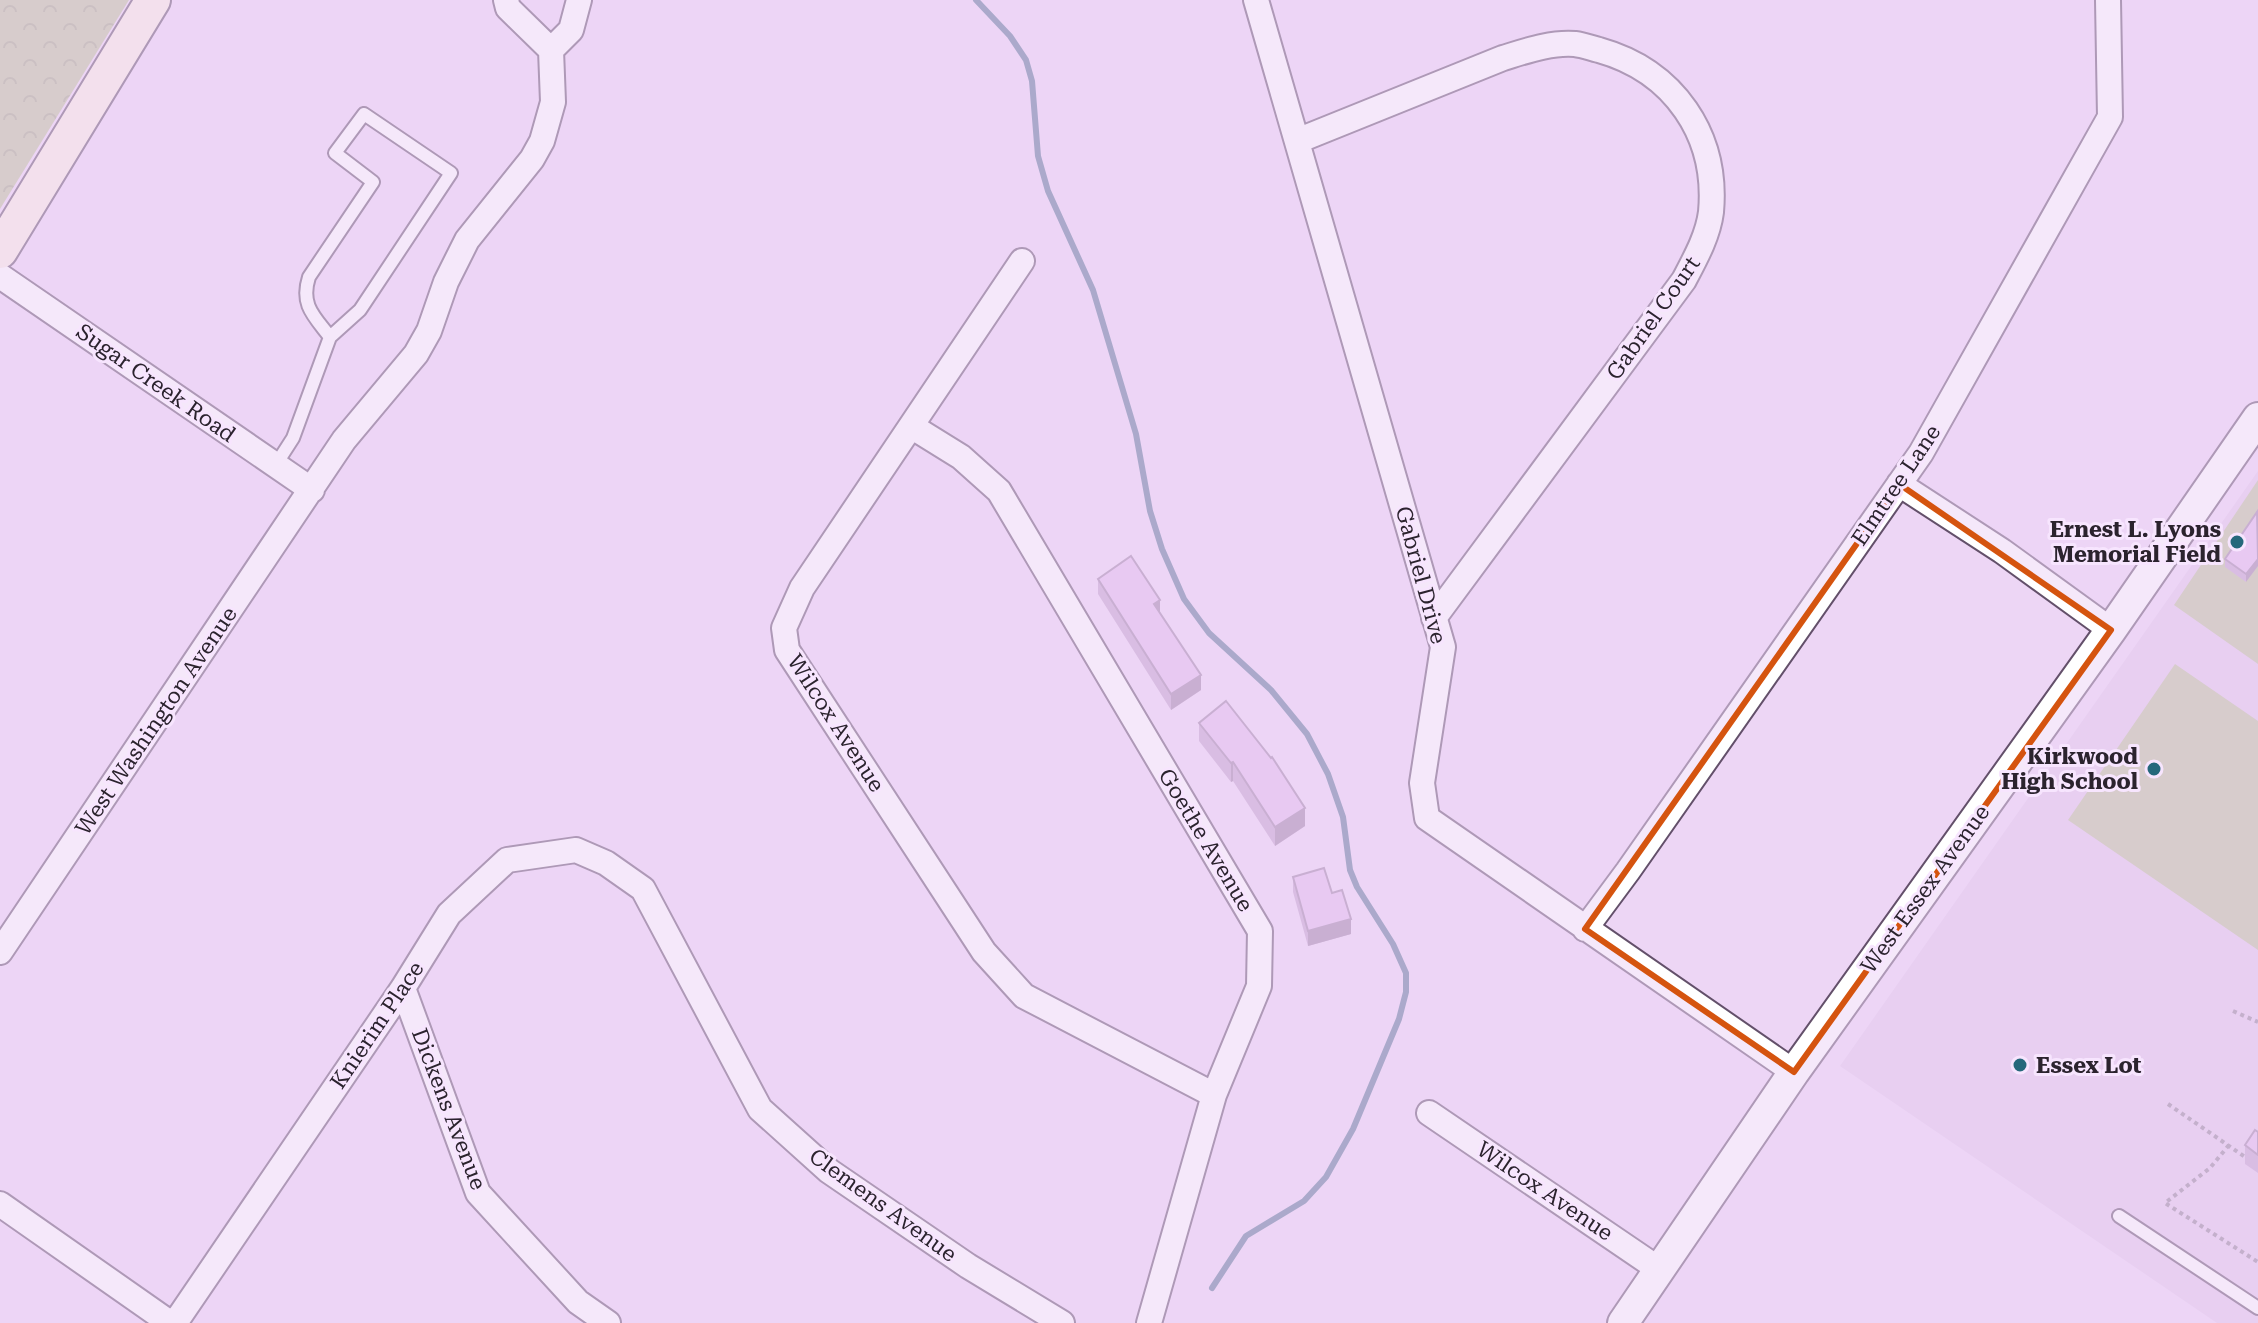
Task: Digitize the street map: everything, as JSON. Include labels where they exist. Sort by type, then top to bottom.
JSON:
[{"type":"main road","points":[[0,251],[153,0]]},
{"type":"street","points":[[506,0],[508,8],[551,50],[571,30],[579,0]]},
{"type":"street","name":"Gabriel Drive","points":[[1256,0],[1443,647],[1422,783],[1427,818],[1794,1072]]},
{"type":"street","name":"Elmtree Lane","points":[[1585,929],[1921,453],[2110,117],[2108,0]]},
{"type":"street","name":"Gabriel Court","points":[[1297,141],[1503,58],[1538,48],[1575,44],[1612,54],[1647,70],[1679,98],[1699,133],[1712,173],[1711,215],[1700,250],[1684,280],[1434,618]]},
{"type":"street","name":"West Washington Avenue","points":[[0,952],[344,440],[416,354],[429,331],[446,282],[467,240],[532,159],[542,141],[553,102],[551,50]]},
{"type":"street","name":"Wilcox Avenue","points":[[1022,261],[802,588],[784,628],[787,650],[984,952],[1024,996],[1214,1095]]},
{"type":"street","name":"Sugar Creek Road","points":[[0,276],[312,490]]},
{"type":"street","name":"West Essex Avenue","points":[[1623,1323],[1794,1072],[2111,630],[2258,418]]},
{"type":"street","name":"Goethe Avenue","points":[[911,426],[961,457],[999,491],[1260,931],[1259,986],[1214,1095],[1149,1323]]},
{"type":"street","points":[[1899,484],[2002,551],[2111,630]]},
{"type":"street","name":"Knierim Place","points":[[173,1323],[403,988],[449,914],[507,860],[576,850],[606,863],[643,889]]},
{"type":"street","name":"Clemens Avenue","points":[[643,889],[760,1109],[829,1171],[968,1266],[1062,1323]]},
{"type":"street","name":"Dickens Avenue","points":[[403,988],[478,1193],[578,1302],[608,1323]]},
{"type":"street","name":"Wilcox Avenue","points":[[1429,1113],[1660,1270]]},
{"type":"street","points":[[0,1204],[173,1323]]},
{"type":"lane","points":[[275,466],[293,438],[330,337],[360,310],[451,173],[364,114],[335,153],[373,182],[309,277],[304,292],[309,311],[330,337]]},
{"type":"lane","points":[[2119,1216],[2258,1308]]},
{"type":"path","points":[[2233,1011],[2258,1022]]},
{"type":"path","points":[[2168,1104],[2258,1165]]},
{"type":"path","points":[[2229,1145],[2210,1168],[2165,1203],[2258,1262]]},
{"type":"highlighted area","points":[[1899,484],[2111,630],[1794,1072],[1585,929]]},
{"type":"shaded area","name":"Kirkwood High School","points":[[2258,471],[2258,1323],[2217,1323],[1840,1066]]},
{"type":"green space","points":[[0,0],[129,0],[0,209]]},
{"type":"green space","name":"Ernest L. Lyons Memorial Field","points":[[2258,480],[2258,664],[2174,605]]},
{"type":"green space","points":[[2175,664],[2258,721],[2258,950],[2068,820]]},
{"type":"building","points":[[2257,512],[2258,559],[2246,574],[2225,559]]},
{"type":"building","points":[[1131,556],[1160,600],[1154,604],[1201,675],[1171,694],[1098,579]]},
{"type":"building","points":[[1226,701],[1272,757],[1305,808],[1275,827],[1233,762],[1199,723]]},
{"type":"building","points":[[1324,868],[1332,893],[1342,890],[1351,919],[1308,931],[1293,877]]},
{"type":"building","points":[[2255,1130],[2258,1132],[2258,1155],[2245,1145]]},
{"type":"waterway","points":[[976,0],[1010,36],[1026,60],[1032,81],[1038,156],[1048,191],[1093,290],[1136,434],[1150,511],[1162,549],[1184,599],[1209,633],[1271,690],[1307,734],[1328,774],[1343,817],[1350,870],[1357,887],[1393,944],[1406,973],[1406,992],[1399,1019],[1353,1129],[1326,1177],[1304,1201],[1246,1236],[1212,1288]]},
{"type":"place","name":"Ernest L. Lyons Memorial Field","points":[[2237,542]]},
{"type":"place","name":"Kirkwood High School","points":[[2154,769]]},
{"type":"place","name":"Essex Lot","points":[[2020,1065]]}]
